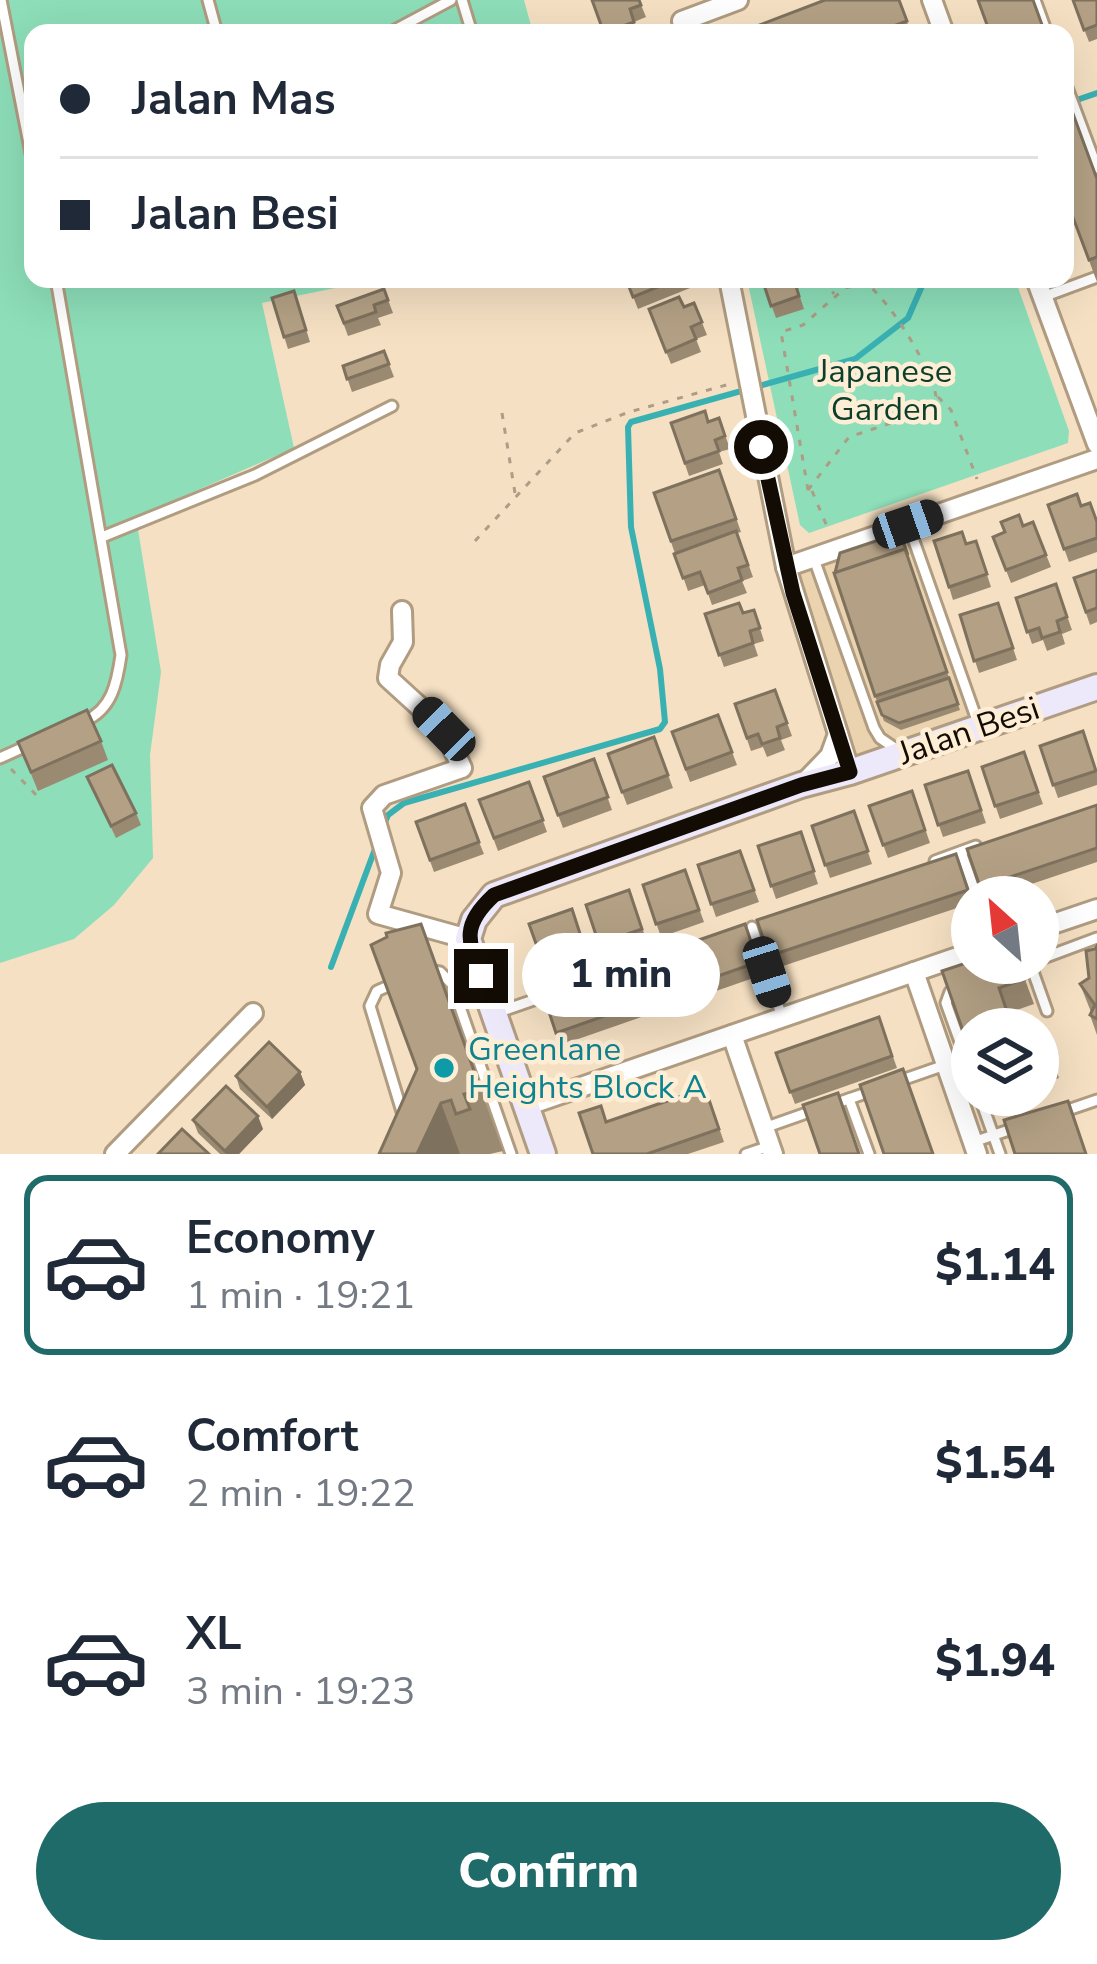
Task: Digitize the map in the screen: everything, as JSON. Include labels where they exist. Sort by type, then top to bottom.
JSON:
[{"type":"street","points":[[689,24],[738,0]]},
{"type":"street","points":[[731,288],[786,567],[850,772]]},
{"type":"street","points":[[1039,288],[1097,444]]},
{"type":"street","points":[[786,567],[1097,459]]},
{"type":"street","points":[[402,611],[403,642],[388,678],[444,729],[462,768],[384,795],[372,808],[391,881],[378,914],[468,939],[543,1154]]},
{"type":"street","name":"Jalan Besi","points":[[468,939],[482,907],[507,889],[1097,687]]},
{"type":"street","points":[[801,785],[830,756],[838,734]]},
{"type":"street","points":[[1059,922],[1097,909]]},
{"type":"street","points":[[526,1106],[951,959]]},
{"type":"street","points":[[914,972],[975,1148]]},
{"type":"street","points":[[115,1154],[254,1012]]},
{"type":"street","points":[[732,1035],[769,1143]]},
{"type":"lane","points":[[1,0],[24,118]]},
{"type":"lane","points":[[405,24],[451,0]]},
{"type":"lane","points":[[1074,105],[1097,168]]},
{"type":"lane","points":[[58,288],[122,655],[117,685],[101,714],[81,722]]},
{"type":"lane","points":[[102,537],[255,475],[392,406]]},
{"type":"lane","points":[[908,524],[980,728]]},
{"type":"lane","points":[[814,557],[874,728],[890,747],[907,753]]},
{"type":"lane","points":[[0,758],[40,740]]},
{"type":"lane","points":[[919,867],[984,844]]},
{"type":"lane","points":[[961,852],[969,876]]},
{"type":"lane","points":[[730,934],[773,919]]},
{"type":"lane","points":[[752,927],[782,1017]]},
{"type":"lane","points":[[1059,952],[1097,938]]},
{"type":"lane","points":[[404,1126],[370,1006],[377,991],[430,970],[440,972],[452,984],[511,1154]]},
{"type":"lane","points":[[951,1012],[946,997],[970,984]]},
{"type":"lane","points":[[494,1014],[558,992]]},
{"type":"lane","points":[[746,1154],[849,1099],[945,1065]]},
{"type":"lane","points":[[849,1099],[869,1154]]},
{"type":"lane","points":[[1059,1113],[1097,1100]]},
{"type":"lane","points":[[987,1116],[1000,1154]]},
{"type":"lane","points":[[975,1148],[1035,1122]]},
{"type":"path","points":[[830,288],[835,296]]},
{"type":"path","points":[[835,550],[819,502],[809,491],[782,330],[802,325],[849,288]]},
{"type":"path","points":[[869,288],[907,337],[936,396],[951,410],[983,498]]},
{"type":"path","points":[[476,541],[574,433],[747,375]]},
{"type":"path","points":[[809,491],[849,437],[921,412],[936,396]]},
{"type":"path","points":[[502,412],[516,495]]},
{"type":"path","points":[[0,758],[39,798]]},
{"type":"shaded area","points":[[908,524],[980,728],[850,772],[786,567]]},
{"type":"green space","points":[[0,0],[524,0],[531,24],[24,24],[24,288],[335,288],[262,303],[294,448],[136,517],[161,672],[150,755],[153,858],[114,905],[74,939],[0,963]]},
{"type":"green space","name":"Japanese Garden","points":[[749,288],[1018,288],[1069,431],[1068,443],[809,533],[800,525]]},
{"type":"building","points":[[592,0],[639,0],[641,5],[630,9],[634,22],[601,24]]},
{"type":"building","points":[[825,0],[899,0],[907,21],[899,24],[762,24]]},
{"type":"building","points":[[978,0],[1033,0],[1042,24],[987,24]]},
{"type":"building","points":[[1073,0],[1097,0],[1097,25],[1084,30]]},
{"type":"building","points":[[1074,116],[1097,179],[1097,257],[1089,260],[1074,220]]},
{"type":"building","points":[[630,288],[655,288],[633,297]]},
{"type":"building","points":[[765,288],[797,288],[799,296],[771,306]]},
{"type":"building","points":[[384,289],[388,300],[374,305],[376,312],[344,323],[337,306]]},
{"type":"building","points":[[294,291],[306,330],[284,337],[272,298]]},
{"type":"building","points":[[679,297],[684,307],[694,303],[702,322],[691,327],[696,339],[666,352],[649,309]]},
{"type":"building","points":[[384,351],[389,364],[347,379],[343,366]]},
{"type":"building","points":[[705,411],[708,422],[719,418],[725,436],[715,440],[719,451],[685,463],[671,423]]},
{"type":"building","points":[[719,470],[736,519],[671,541],[654,493]]},
{"type":"building","points":[[1077,494],[1081,506],[1090,503],[1097,538],[1064,549],[1048,505]]},
{"type":"building","points":[[1019,515],[1023,526],[1033,522],[1046,555],[1006,570],[993,537],[1005,532],[1001,522]]},
{"type":"building","points":[[736,531],[748,565],[738,568],[742,580],[708,593],[700,572],[683,578],[674,554]]},
{"type":"building","points":[[962,532],[966,544],[976,541],[987,574],[949,587],[934,541]]},
{"type":"building","points":[[900,533],[908,555],[905,549],[835,573],[840,553]]},
{"type":"building","points":[[905,549],[947,672],[875,696],[834,573]]},
{"type":"building","points":[[1097,570],[1097,608],[1086,612],[1074,578]]},
{"type":"building","points":[[1056,584],[1067,617],[1057,621],[1060,632],[1042,638],[1039,628],[1027,632],[1016,598]]},
{"type":"building","points":[[739,603],[743,613],[754,610],[760,628],[750,631],[753,643],[719,655],[705,614]]},
{"type":"building","points":[[998,603],[1013,648],[974,661],[960,615]]},
{"type":"building","points":[[949,678],[958,704],[899,723],[882,715],[877,702]]},
{"type":"building","points":[[775,690],[787,723],[777,727],[780,738],[762,744],[758,734],[747,738],[735,704]]},
{"type":"building","points":[[87,710],[101,741],[31,772],[18,742]]},
{"type":"building","points":[[718,715],[732,752],[686,769],[672,732]]},
{"type":"building","points":[[1083,731],[1096,771],[1053,785],[1040,746]]},
{"type":"building","points":[[654,737],[668,775],[622,792],[608,754]]},
{"type":"building","points":[[1024,752],[1038,792],[995,806],[982,767]]},
{"type":"building","points":[[594,759],[608,797],[558,815],[544,777]]},
{"type":"building","points":[[112,765],[136,813],[111,826],[87,777]]},
{"type":"building","points":[[968,771],[981,810],[938,825],[925,785]]},
{"type":"building","points":[[529,782],[543,820],[494,838],[479,800]]},
{"type":"building","points":[[912,791],[925,830],[883,845],[869,806]]},
{"type":"building","points":[[465,804],[479,842],[430,860],[416,822]]},
{"type":"building","points":[[1097,805],[1097,848],[1013,876],[976,876],[967,849]]},
{"type":"building","points":[[854,811],[868,851],[825,865],[812,826]]},
{"type":"building","points":[[801,832],[814,871],[771,886],[758,846]]},
{"type":"building","points":[[740,851],[754,890],[711,904],[698,865]]},
{"type":"building","points":[[956,854],[963,876],[951,876],[951,896],[769,956],[757,920]]},
{"type":"building","points":[[685,870],[699,910],[656,924],[643,885]]},
{"type":"building","points":[[629,890],[642,929],[599,944],[586,905]]},
{"type":"building","points":[[572,909],[585,949],[543,963],[529,924]]},
{"type":"building","points":[[421,924],[481,1090],[464,1094],[470,1109],[456,1114],[451,1100],[441,1103],[417,1154],[379,1154],[417,1069],[371,945],[387,937],[386,933]]},
{"type":"building","points":[[745,924],[758,962],[556,1033],[543,994]]},
{"type":"building","points":[[1097,946],[1097,1019],[1090,1015],[1095,1005],[1080,984],[1089,978],[1086,951]]},
{"type":"building","points":[[951,968],[951,984],[1011,984],[999,988],[1006,1008],[955,1008],[942,971]]},
{"type":"building","points":[[879,1017],[892,1056],[790,1092],[776,1053]]},
{"type":"building","points":[[269,1042],[300,1072],[267,1107],[236,1076]]},
{"type":"building","points":[[903,1069],[933,1154],[884,1154],[860,1085]]},
{"type":"building","points":[[226,1086],[258,1116],[225,1151],[193,1120]]},
{"type":"building","points":[[705,1088],[719,1129],[647,1154],[593,1154],[579,1113],[601,1106],[606,1122]]},
{"type":"building","points":[[838,1093],[859,1154],[820,1154],[803,1105]]},
{"type":"building","points":[[1068,1101],[1086,1154],[1015,1154],[1004,1120],[1059,1116],[1059,1104]]},
{"type":"building","points":[[182,1129],[209,1154],[158,1154]]},
{"type":"waterway","points":[[1074,101],[1097,93]]},
{"type":"waterway","points":[[382,829],[388,815],[404,803],[660,729],[665,722],[660,669],[631,527],[628,427],[631,422],[855,359],[908,318],[921,288]]},
{"type":"waterway","points":[[331,967],[378,841]]},
{"type":"place","name":"Greenlane Heights Block A","points":[[444,1068]]},
{"type":"route","points":[[481,976],[468,939],[473,920],[494,895],[801,785],[850,772],[800,619],[761,447]]}]
